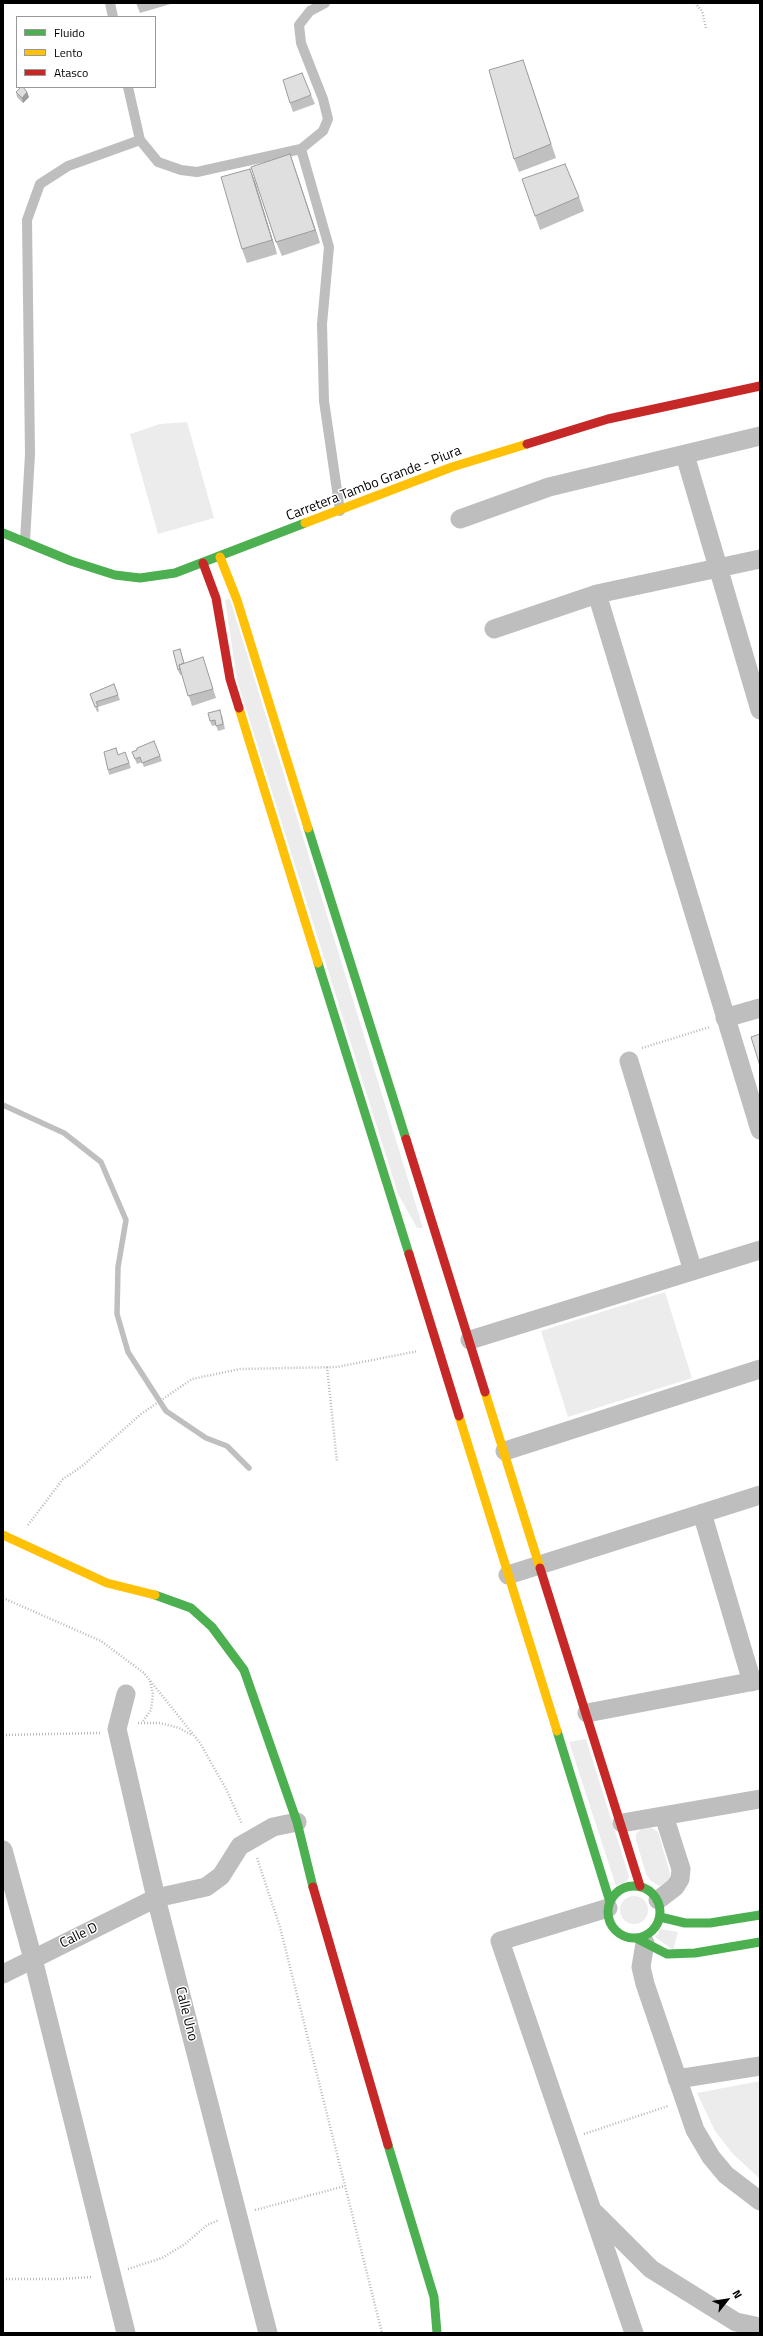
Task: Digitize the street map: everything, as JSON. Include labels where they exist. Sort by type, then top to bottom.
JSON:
[{"type":"street","name":"Carretera Tambo Grande - Piura","points":[[3,533],[71,561],[115,575],[140,578],[175,573],[452,467],[608,419],[760,386]]},
{"type":"street","points":[[460,519],[549,487],[685,456],[760,436]]},
{"type":"street","points":[[685,456],[760,710]]},
{"type":"street","points":[[220,556],[237,600],[622,1823],[640,1886]]},
{"type":"street","points":[[494,629],[597,594],[760,559]]},
{"type":"street","points":[[203,563],[216,598],[230,679],[609,1905],[609,1919],[613,1927],[627,1937],[640,1940],[667,1954],[694,1953],[760,1942]]},
{"type":"street","points":[[597,594],[725,1020],[760,1130]]},
{"type":"street","points":[[725,1020],[760,1008]]},
{"type":"street","points":[[635,1055],[693,1271]]},
{"type":"street","points":[[470,1340],[760,1250]]},
{"type":"street","points":[[505,1451],[760,1369]]},
{"type":"street","points":[[508,1575],[760,1495]]},
{"type":"street","points":[[587,1713],[756,1681],[702,1513]]},
{"type":"street","points":[[3,1535],[107,1582],[150,1593],[191,1608],[212,1627],[244,1670],[297,1822],[316,1902],[434,2296],[437,2333]]},
{"type":"street","name":"Calle Uno","points":[[126,1694],[117,1729],[156,1898],[268,2333]]},
{"type":"street","points":[[622,1823],[760,1799]]},
{"type":"street","points":[[640,1940],[651,1932],[659,1909],[680,1879],[681,1869],[664,1816]]},
{"type":"street","name":"Calle D","points":[[3,1974],[156,1898],[206,1887],[221,1876],[240,1846],[273,1827],[297,1822]]},
{"type":"street","points":[[3,1850],[33,1959],[126,2333]]},
{"type":"street","points":[[634,2333],[500,1941],[609,1905],[620,1889],[628,1886],[640,1886],[653,1893],[659,1909],[685,1923],[710,1923],[760,1915]]},
{"type":"street","points":[[640,1940],[641,1967],[644,1984],[695,2130],[711,2157],[726,2175],[760,2201]]},
{"type":"street","points":[[677,2079],[760,2066]]},
{"type":"street","points":[[591,2209],[651,2269],[736,2322],[760,2327]]},
{"type":"lane","points":[[110,3],[113,16]]},
{"type":"lane","points":[[128,88],[140,140],[158,162],[181,170],[197,172],[301,149],[323,131],[328,119],[323,99],[301,43],[299,25],[310,11],[325,3]]},
{"type":"lane","points":[[25,541],[30,454],[27,220],[40,184],[68,166],[140,140]]},
{"type":"lane","points":[[301,149],[329,247],[322,324],[324,401],[340,511]]},
{"type":"path","points":[[695,3],[702,11],[706,28]]},
{"type":"path","points":[[635,1055],[725,1020]]},
{"type":"path","points":[[17,1541],[63,1479],[81,1467],[141,1414],[192,1379],[240,1369],[327,1367],[437,1347]]},
{"type":"path","points":[[327,1367],[337,1462]]},
{"type":"path","points":[[3,1598],[101,1641],[144,1673],[200,1743],[226,1789],[264,1874],[280,1928],[382,2333]]},
{"type":"path","points":[[143,1722],[151,1710],[153,1694],[150,1680]]},
{"type":"path","points":[[568,2140],[684,2100]]},
{"type":"path","points":[[3,2279],[59,2279],[111,2276],[162,2258],[185,2244],[207,2225],[237,2214],[345,2186]]},
{"type":"shaded area","points":[[187,422],[214,518],[158,534],[130,434],[160,424]]},
{"type":"shaded area","points":[[230,599],[423,1228],[417,1228],[398,1194],[237,680],[225,600]]},
{"type":"shaded area","points":[[665,1292],[692,1378],[568,1417],[541,1331]]},
{"type":"shaded area","points":[[586,1739],[629,1876],[627,1881],[616,1886],[569,1742]]},
{"type":"shaded area","points":[[652,1828],[658,1832],[670,1873],[669,1881],[659,1886],[650,1880],[646,1874],[636,1840],[636,1834],[641,1829]]},
{"type":"shaded area","points":[[634,1896],[644,1900],[648,1910],[644,1920],[634,1924],[624,1920],[620,1910],[624,1900]]},
{"type":"shaded area","points":[[661,1929],[678,1932],[673,1950],[655,1937]]},
{"type":"shaded area","points":[[760,2081],[760,2179],[732,2153],[715,2131],[697,2093]]},
{"type":"building","points":[[523,60],[551,144],[514,159],[489,70]]},
{"type":"building","points":[[302,73],[311,95],[290,103],[283,80]]},
{"type":"building","points":[[20,88],[24,88],[27,92],[22,98],[16,92]]},
{"type":"building","points":[[290,154],[315,230],[276,242],[251,167]]},
{"type":"building","points":[[565,164],[579,197],[535,216],[522,179]]},
{"type":"building","points":[[250,169],[272,240],[242,249],[221,177]]},
{"type":"building","points":[[180,649],[184,663],[179,665],[180,669],[178,670],[173,651]]},
{"type":"building","points":[[203,657],[213,689],[188,696],[179,665]]},
{"type":"building","points":[[114,684],[118,695],[96,702],[98,706],[95,707],[90,694]]},
{"type":"building","points":[[220,710],[223,724],[216,726],[215,720],[210,721],[208,713]]},
{"type":"building","points":[[154,741],[160,756],[142,763],[140,757],[135,759],[132,752],[137,750],[137,748]]},
{"type":"building","points":[[116,748],[118,755],[125,752],[129,763],[108,770],[104,752]]},
{"type":"building","points":[[760,1034],[760,1066],[751,1037]]},
{"type":"waterway","points":[[3,1105],[64,1133],[101,1162],[126,1220],[118,1267],[117,1314],[128,1352],[166,1411],[206,1438],[227,1446],[249,1468]]},
{"type":"traffic: fast","points":[[3,533],[71,561],[115,575],[140,578],[175,573],[305,523]]},
{"type":"traffic: fast","points":[[308,828],[406,1139]]},
{"type":"traffic: fast","points":[[318,963],[409,1254]]},
{"type":"traffic: fast","points":[[155,1595],[191,1608],[212,1627],[244,1670],[297,1822],[313,1887]]},
{"type":"traffic: fast","points":[[557,1731],[610,1902]]},
{"type":"traffic: fast","points":[[629,1886],[639,1886],[649,1890],[656,1897],[660,1907],[660,1912],[660,1917],[656,1927],[649,1934],[639,1938],[629,1938],[619,1934],[612,1927],[608,1917],[608,1907],[612,1897],[619,1890],[629,1886]]},
{"type":"traffic: fast","points":[[660,1917],[685,1923],[710,1923],[760,1915]]},
{"type":"traffic: fast","points":[[636,1938],[667,1954],[695,1953],[760,1942]]},
{"type":"traffic: fast","points":[[388,2145],[434,2297],[437,2333]]},
{"type":"traffic: slow","points":[[305,523],[452,467],[527,444]]},
{"type":"traffic: slow","points":[[220,557],[237,600],[308,828]]},
{"type":"traffic: slow","points":[[239,708],[318,963]]},
{"type":"traffic: slow","points":[[485,1392],[540,1568]]},
{"type":"traffic: slow","points":[[459,1416],[557,1731]]},
{"type":"traffic: slow","points":[[3,1535],[107,1583],[155,1595]]},
{"type":"traffic: jam","points":[[527,444],[608,419],[760,386]]},
{"type":"traffic: jam","points":[[203,563],[216,598],[230,679],[239,708]]},
{"type":"traffic: jam","points":[[406,1139],[485,1392]]},
{"type":"traffic: jam","points":[[409,1254],[459,1416]]},
{"type":"traffic: jam","points":[[540,1568],[640,1886]]},
{"type":"traffic: jam","points":[[313,1887],[388,2145]]}]
